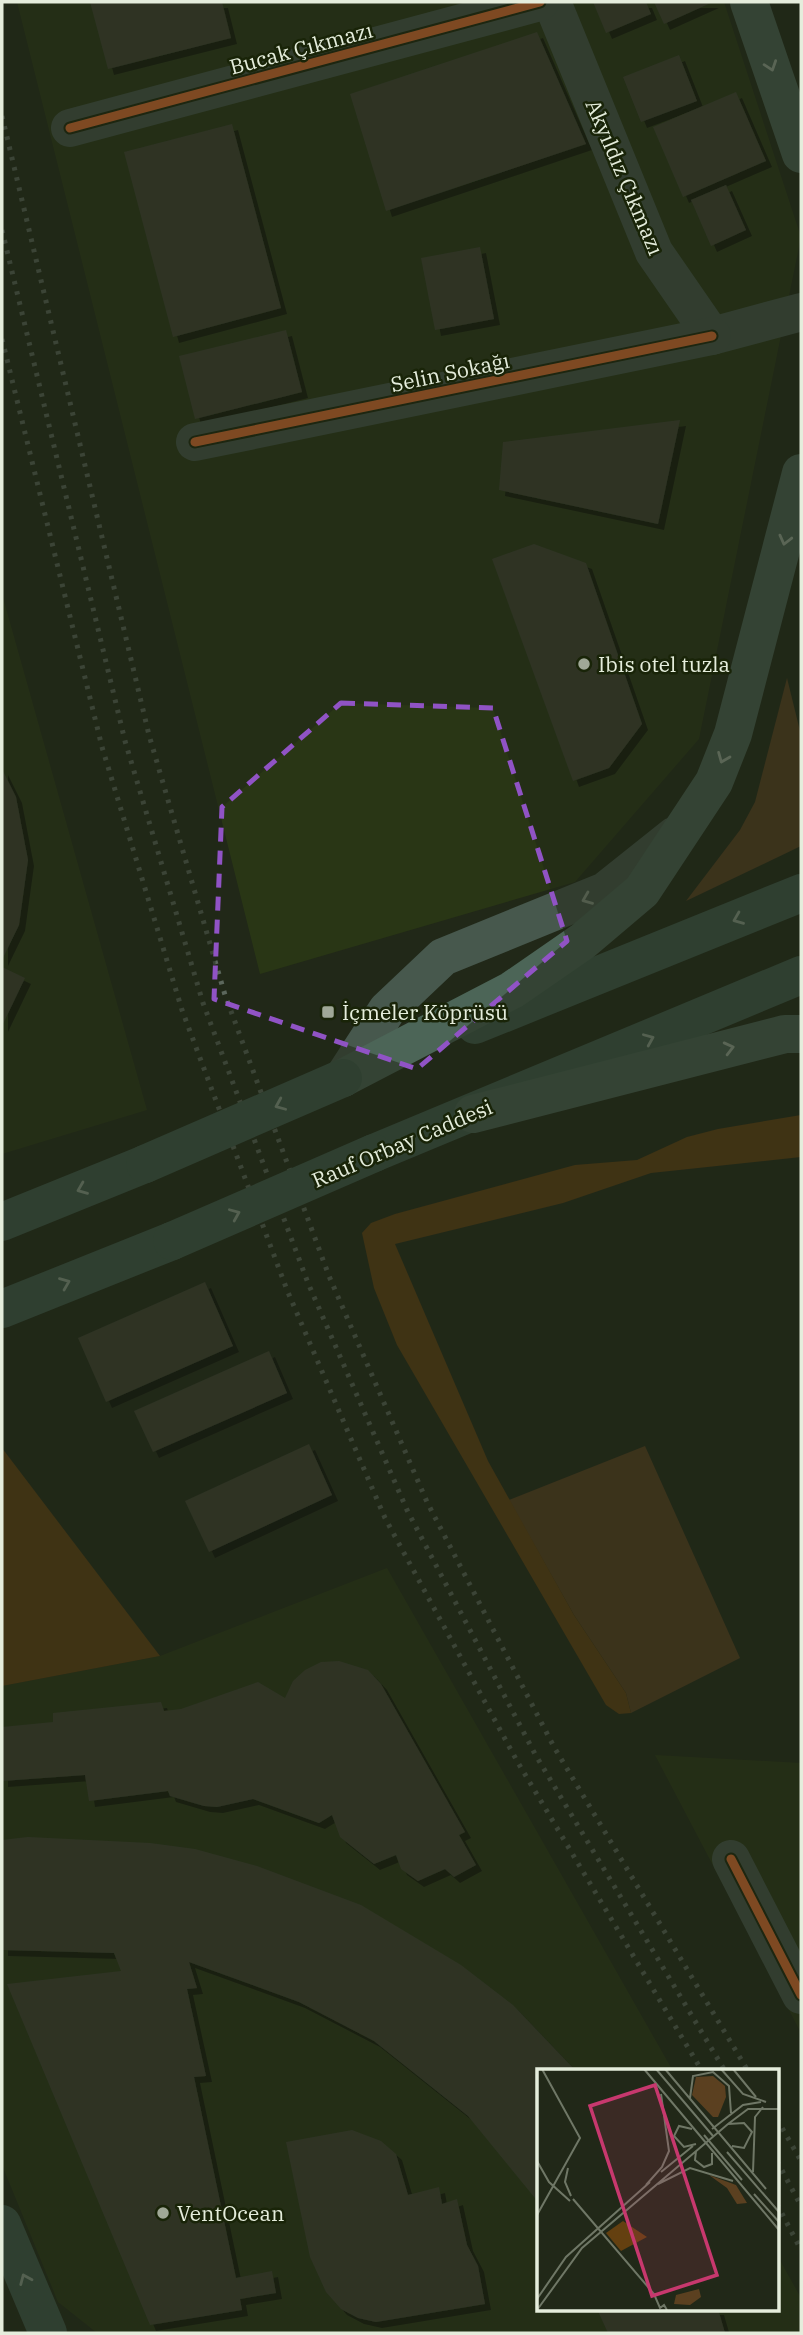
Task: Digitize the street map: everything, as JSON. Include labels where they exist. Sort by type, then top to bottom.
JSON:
[{"type":"highway","points":[[749,2],[801,154]]},
{"type":"highway","points":[[343,1078],[512,990],[583,941],[642,891],[714,782],[733,734],[801,473]]},
{"type":"highway","points":[[473,1114],[785,1034],[801,1034]]},
{"type":"main road","points":[[2,1222],[145,1164],[343,1078],[801,893]]},
{"type":"main road","name":"Rauf Orbay Caddesi","points":[[2,1309],[172,1241],[374,1153],[801,975]]},
{"type":"main road","points":[[2,2224],[48,2333]]},
{"type":"street","name":"Bucak Çıkmazı","points":[[70,128],[540,2]]},
{"type":"street","name":"Akyıldız Çıkmazı","points":[[552,2],[654,252],[712,336]]},
{"type":"street","points":[[712,336],[801,312]]},
{"type":"street","name":"Selin Sokağı","points":[[195,442],[712,336]]},
{"type":"street","points":[[343,1078],[387,1010],[443,957],[605,891],[682,830]]},
{"type":"street","points":[[731,1859],[801,1996]]},
{"type":"highlighted area","points":[[341,703],[493,708],[567,941],[417,1069],[214,999],[222,807]]},
{"type":"shaded area","points":[[17,2],[724,2],[801,237],[699,739],[575,882],[260,974]]},
{"type":"shaded area","points":[[2,594],[147,1110],[2,1154]]},
{"type":"shaded area","points":[[787,678],[801,735],[801,846],[686,901],[740,830],[755,802]]},
{"type":"shaded area","points":[[801,1115],[801,1157],[651,1173],[563,1203],[395,1244],[488,1461],[574,1615],[626,1693],[631,1713],[619,1714],[606,1705],[397,1345],[374,1288],[362,1233],[371,1223],[395,1214],[575,1165],[637,1160],[687,1137]]},
{"type":"shaded area","points":[[645,1446],[740,1658],[631,1713],[626,1693],[574,1615],[509,1500]]},
{"type":"shaded area","points":[[2,1448],[160,1656],[2,1686]]},
{"type":"shaded area","points":[[387,1568],[672,2069],[537,2069],[537,2310],[778,2310],[778,2257],[801,2298],[801,2333],[97,2333],[58,2302],[2,2165],[2,1686],[160,1656]]},
{"type":"shaded area","points":[[655,1755],[801,1763],[801,2033]]},
{"type":"building","points":[[90,2],[222,2],[231,38],[108,69]]},
{"type":"building","points":[[593,2],[646,2],[651,14],[606,33]]},
{"type":"building","points":[[654,2],[713,2],[664,24]]},
{"type":"building","points":[[537,32],[586,144],[386,211],[350,94]]},
{"type":"building","points":[[679,55],[697,101],[641,122],[623,77]]},
{"type":"building","points":[[736,92],[766,161],[683,197],[653,127]]},
{"type":"building","points":[[232,124],[281,308],[173,337],[124,152]]},
{"type":"building","points":[[726,185],[746,230],[711,246],[691,200]]},
{"type":"building","points":[[480,247],[494,319],[435,330],[421,258]]},
{"type":"building","points":[[286,330],[302,392],[195,419],[179,356]]},
{"type":"building","points":[[680,420],[658,524],[499,490],[503,442]]},
{"type":"building","points":[[534,544],[586,563],[642,724],[609,768],[573,781],[492,559]]},
{"type":"building","points":[[2,769],[16,797],[28,860],[19,925],[2,960]]},
{"type":"building","points":[[2,967],[25,978],[2,1026]]},
{"type":"building","points":[[205,1282],[233,1346],[106,1402],[78,1338]]},
{"type":"building","points":[[269,1351],[287,1393],[153,1452],[134,1411]]},
{"type":"building","points":[[309,1444],[332,1495],[209,1552],[185,1501]]},
{"type":"building","points":[[339,1661],[368,1670],[381,1684],[465,1832],[459,1835],[476,1865],[454,1877],[445,1869],[418,1881],[401,1869],[396,1855],[374,1864],[340,1837],[332,1815],[319,1823],[253,1799],[217,1807],[204,1806],[170,1796],[168,1791],[89,1801],[85,1775],[2,1781],[2,1727],[53,1722],[53,1713],[161,1702],[164,1711],[181,1709],[258,1682],[285,1698],[293,1681],[305,1670],[321,1662]]},
{"type":"building","points":[[28,1837],[150,1843],[195,1849],[257,1866],[361,1905],[461,1965],[513,2005],[574,2069],[537,2069],[537,2201],[468,2116],[374,2041],[299,2002],[189,1962],[197,1988],[187,1989],[206,2076],[194,2077],[236,2278],[272,2271],[276,2293],[240,2299],[242,2310],[150,2325],[7,1984],[121,1971],[114,1953],[2,1950],[2,1840]]},
{"type":"building","points":[[352,2130],[381,2141],[396,2154],[408,2195],[439,2187],[442,2204],[457,2199],[467,2245],[478,2266],[485,2304],[376,2322],[358,2318],[341,2309],[326,2292],[310,2257],[286,2142]]},
{"type":"building","points":[[597,2310],[718,2310],[725,2333],[608,2333]]},
{"type":"railway","points":[[2,116],[149,735],[225,995],[329,1276],[427,1502],[554,1747],[747,2069]]},
{"type":"railway","points":[[2,230],[125,741],[203,1003],[308,1283],[407,1510],[535,1754],[724,2069]]},
{"type":"railway","points":[[2,339],[102,747],[182,1010],[287,1290],[385,1518],[517,1761],[701,2069]]},
{"type":"railway","points":[[778,2121],[801,2161]]},
{"type":"railway","points":[[778,2163],[801,2206]]},
{"type":"railway","points":[[778,2206],[801,2250]]},
{"type":"cycle path","points":[[70,128],[540,2]]},
{"type":"cycle path","points":[[195,442],[712,336]]},
{"type":"cycle path","points":[[731,1859],[801,1995]]},
{"type":"place","name":"Ibis otel tuzla","points":[[584,664]]},
{"type":"place","name":"İçmeler Köprüsü","points":[[328,1012]]},
{"type":"place","name":"VentOcean","points":[[163,2213]]}]
